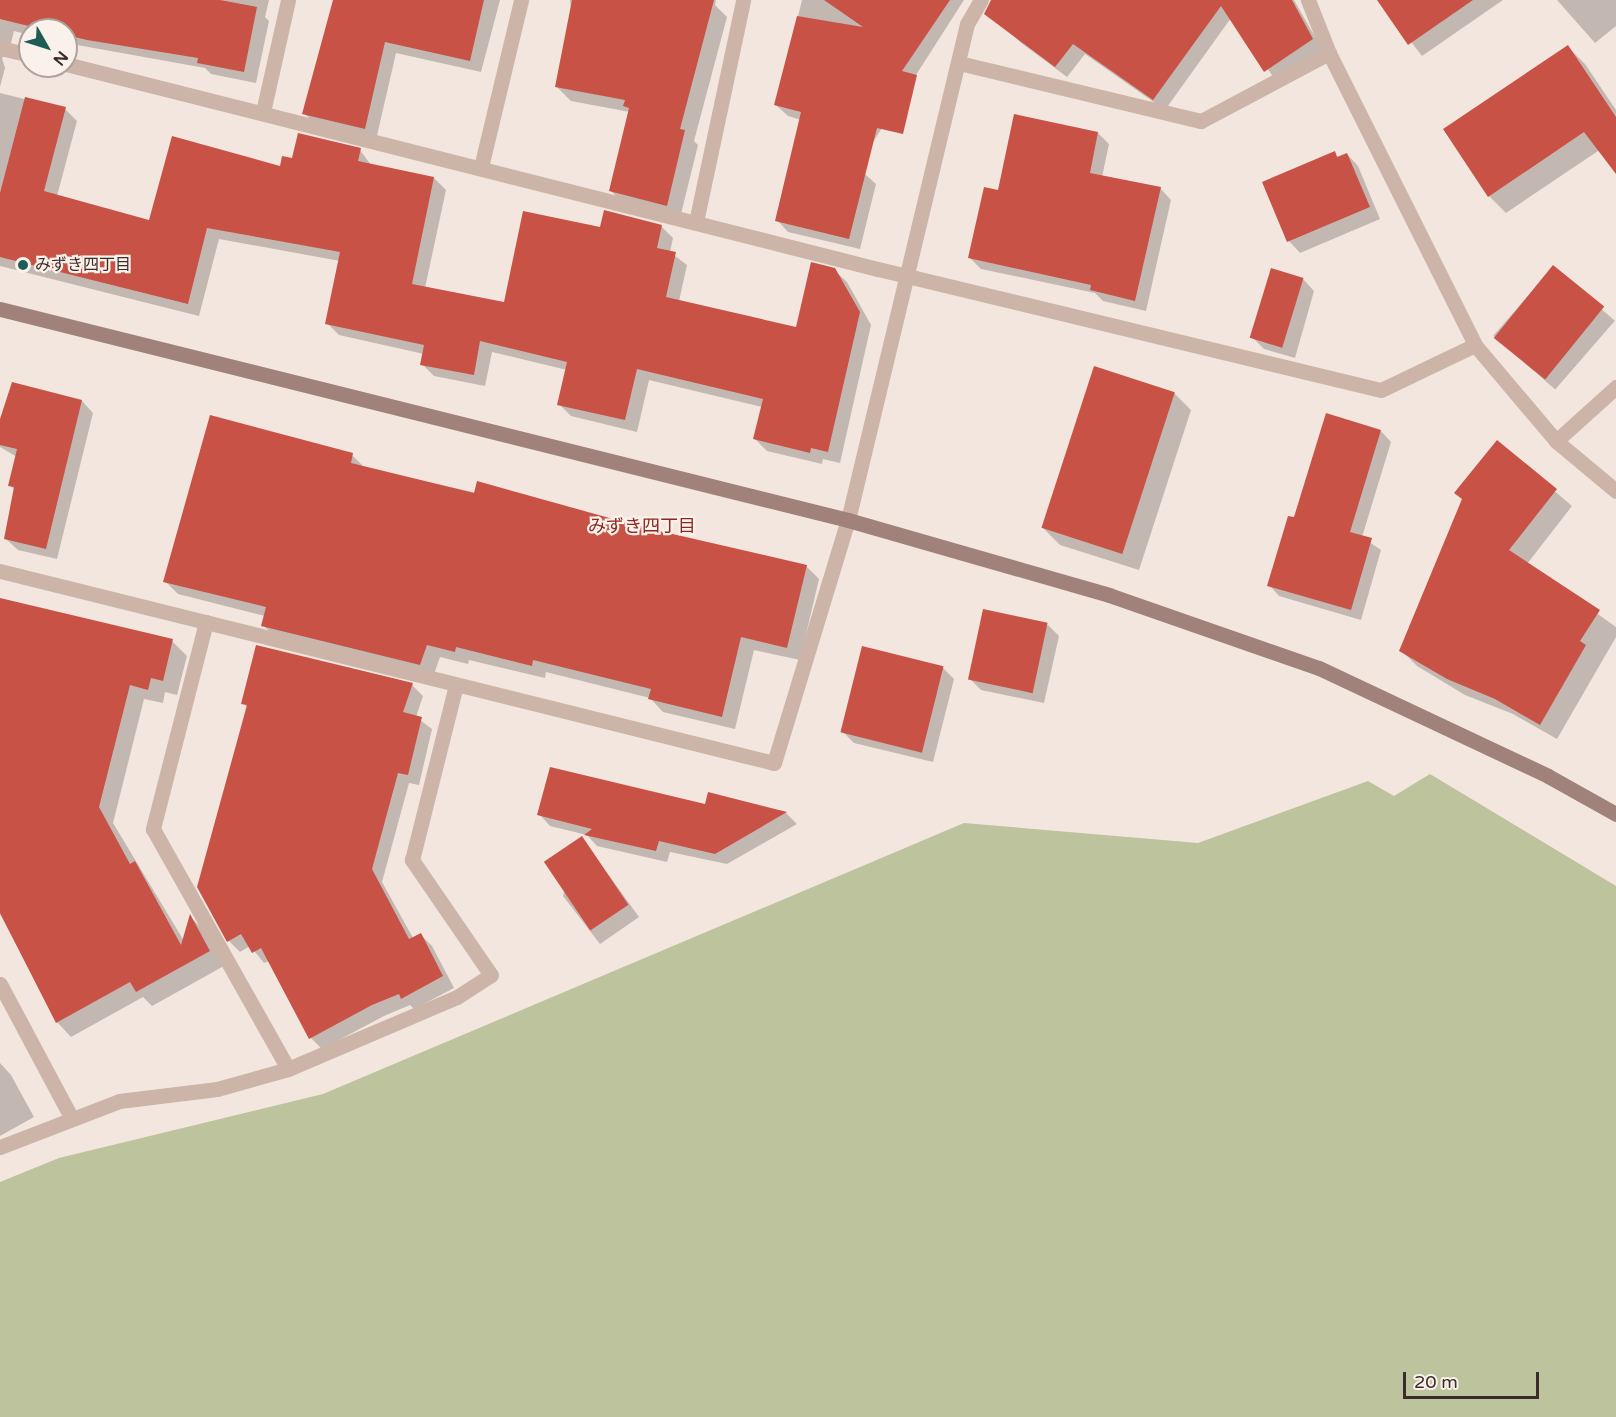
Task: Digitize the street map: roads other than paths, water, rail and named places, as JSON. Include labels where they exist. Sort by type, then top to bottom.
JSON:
[{"type":"street","points":[[263,112],[288,0]]},
{"type":"street","points":[[481,167],[521,0]]},
{"type":"street","points":[[696,222],[743,0]]},
{"type":"street","points":[[0,571],[774,764],[848,520],[909,276],[967,24],[981,0]]},
{"type":"street","points":[[1308,0],[1329,53],[1474,345],[1556,441],[1616,491]]},
{"type":"street","points":[[0,48],[18,52]]},
{"type":"street","points":[[959,63],[1201,121],[1329,53]]},
{"type":"street","points":[[78,67],[909,276],[1382,390],[1474,345]]},
{"type":"street","points":[[0,309],[848,520],[1109,595],[1319,668],[1548,776],[1616,814]]},
{"type":"street","points":[[1556,441],[1616,387]]},
{"type":"street","points":[[206,622],[153,829],[288,1070]]},
{"type":"street","points":[[0,1147],[71,1117],[118,1101],[217,1089],[288,1070],[456,997],[491,975],[412,860],[456,684]]},
{"type":"street","points":[[0,984],[71,1117]]},
{"type":"place","name":"みずき四丁目","points":[[23,265]]},
{"type":"district","name":"みずき四丁目","points":[[642,526]]}]
